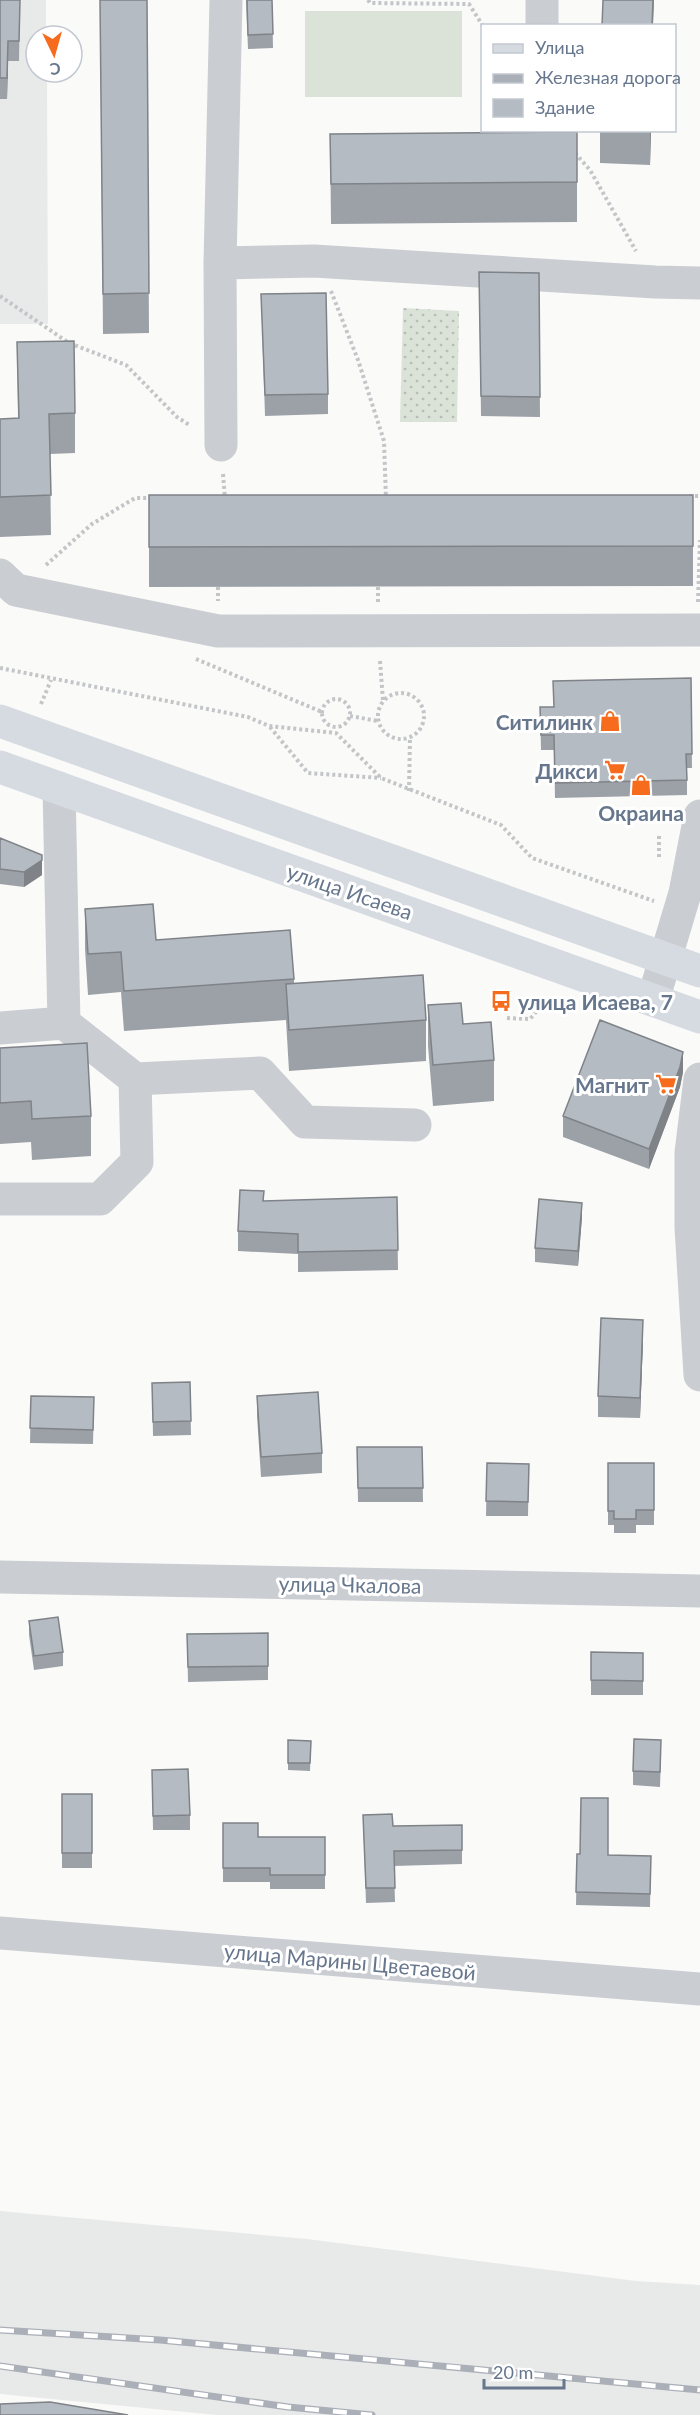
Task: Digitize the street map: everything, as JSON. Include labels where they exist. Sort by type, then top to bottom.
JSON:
[{"type":"main road","name":"улица Исаева","points":[[0,721],[700,971]]},
{"type":"main road","name":"улица Исаева","points":[[0,767],[700,1017]]},
{"type":"street","points":[[221,445],[220,263],[226,0]]},
{"type":"street","points":[[542,0],[542,24]]},
{"type":"street","points":[[220,263],[314,261],[700,283]]},
{"type":"street","points":[[8,583],[218,631],[698,630]]},
{"type":"street","points":[[59,788],[64,1023]]},
{"type":"street","points":[[653,1000],[665,959],[688,900],[700,816]]},
{"type":"street","points":[[0,1028],[64,1023],[135,1079],[260,1073],[305,1122],[415,1125]]},
{"type":"street","points":[[0,1199],[100,1199],[137,1162],[135,1079]]},
{"type":"street","points":[[700,1079],[691,1153],[691,1227],[700,1375]]},
{"type":"street","name":"улица Чкалова","points":[[0,1576],[700,1590]]},
{"type":"street","name":"улица Марины Цветаевой","points":[[0,1933],[700,1989]]},
{"type":"path","points":[[368,0],[370,3],[469,4],[482,24]]},
{"type":"path","points":[[568,146],[590,170],[655,282]]},
{"type":"path","points":[[314,261],[325,276],[358,360],[384,441],[386,500],[384,509]]},
{"type":"path","points":[[0,297],[69,343],[126,365],[177,417],[221,445],[225,498],[223,508]]},
{"type":"path","points":[[677,496],[700,496]]},
{"type":"path","points":[[8,583],[92,524],[135,498],[157,498]]},
{"type":"path","points":[[214,498],[237,498]]},
{"type":"path","points":[[375,500],[398,500]]},
{"type":"path","points":[[698,630],[700,540]]},
{"type":"path","points":[[0,668],[248,717],[269,726],[336,733],[381,778],[409,791],[501,825],[532,858],[688,900]]},
{"type":"path","points":[[394,694],[409,695],[421,705],[423,712],[421,727],[410,737],[404,739],[391,737],[381,728],[378,721],[380,708],[388,697],[394,694]]},
{"type":"path","points":[[338,699],[346,703],[350,716],[345,724],[336,727],[328,724],[322,712],[326,703],[338,699]]},
{"type":"path","points":[[350,716],[378,721]]},
{"type":"path","points":[[269,726],[308,773],[381,778]]},
{"type":"path","points":[[409,791],[410,737]]},
{"type":"path","points":[[507,1018],[530,1019],[543,1004],[562,999]]},
{"type":"shaded area","points":[[0,0],[46,0],[46,24],[24,24],[24,84],[47,84],[48,324],[0,324]]},
{"type":"shaded area","points":[[305,11],[462,11],[462,97],[305,97]]},
{"type":"shaded area","points":[[403,308],[459,311],[457,422],[400,422]]},
{"type":"shaded area","points":[[0,2211],[307,2239],[636,2281],[700,2285],[700,2415],[217,2415],[0,2394]]},
{"type":"building","points":[[0,0],[20,0],[19,41],[8,41],[7,78],[0,78]]},
{"type":"building","points":[[100,0],[147,0],[149,293],[103,294]]},
{"type":"building","points":[[247,0],[272,0],[273,34],[248,35]]},
{"type":"building","points":[[603,0],[653,0],[652,24],[602,24]]},
{"type":"building","points":[[577,132],[577,182],[331,184],[330,134]]},
{"type":"building","points":[[479,272],[539,273],[540,397],[481,396]]},
{"type":"building","points":[[326,293],[328,394],[265,395],[261,294]]},
{"type":"building","points":[[74,341],[75,413],[49,414],[51,495],[0,497],[0,419],[19,418],[17,342]]},
{"type":"building","points":[[149,495],[693,495],[693,546],[149,547]]},
{"type":"building","points":[[691,678],[692,754],[686,754],[687,780],[555,783],[554,735],[541,735],[540,707],[554,707],[553,681]]},
{"type":"building","points":[[0,838],[42,855],[42,860],[24,872],[0,869]]},
{"type":"building","points":[[153,904],[156,940],[290,930],[294,979],[124,991],[121,952],[88,954],[85,909]]},
{"type":"building","points":[[423,975],[426,1020],[289,1030],[286,984]]},
{"type":"building","points":[[461,1003],[463,1024],[491,1022],[494,1060],[433,1065],[428,1005]]},
{"type":"building","points":[[600,1020],[683,1052],[680,1067],[649,1149],[563,1116]]},
{"type":"building","points":[[87,1043],[91,1116],[32,1119],[31,1101],[0,1103],[0,1048]]},
{"type":"building","points":[[240,1190],[264,1191],[263,1201],[397,1197],[398,1250],[298,1252],[298,1234],[238,1231]]},
{"type":"building","points":[[539,1199],[582,1203],[578,1251],[535,1248]]},
{"type":"building","points":[[601,1318],[643,1320],[640,1398],[598,1396]]},
{"type":"building","points":[[190,1382],[191,1421],[153,1422],[152,1383]]},
{"type":"building","points":[[318,1392],[322,1453],[261,1457],[257,1396]]},
{"type":"building","points":[[31,1396],[94,1397],[93,1430],[30,1428]]},
{"type":"building","points":[[357,1447],[422,1447],[423,1488],[358,1488]]},
{"type":"building","points":[[487,1463],[529,1464],[528,1502],[486,1501]]},
{"type":"building","points":[[608,1463],[654,1463],[654,1510],[636,1510],[636,1519],[614,1519],[614,1511],[608,1511]]},
{"type":"building","points":[[58,1617],[63,1652],[34,1656],[29,1621]]},
{"type":"building","points":[[268,1633],[268,1666],[188,1667],[187,1634]]},
{"type":"building","points":[[591,1652],[643,1653],[643,1681],[591,1680]]},
{"type":"building","points":[[634,1739],[661,1740],[660,1772],[633,1771]]},
{"type":"building","points":[[288,1740],[311,1741],[310,1763],[288,1763]]},
{"type":"building","points":[[188,1769],[190,1815],[153,1816],[152,1770]]},
{"type":"building","points":[[62,1794],[92,1794],[92,1853],[62,1853]]},
{"type":"building","points":[[581,1798],[608,1798],[608,1855],[651,1856],[650,1894],[576,1892],[577,1854],[580,1854]]},
{"type":"building","points":[[392,1814],[393,1826],[462,1825],[462,1850],[394,1851],[395,1888],[366,1888],[363,1815]]},
{"type":"building","points":[[223,1823],[258,1823],[258,1837],[325,1837],[325,1875],[270,1875],[270,1868],[223,1868]]},
{"type":"building","points":[[50,2402],[128,2415],[0,2415],[0,2404]]},
{"type":"railway","points":[[0,2330],[160,2340],[700,2390]]},
{"type":"railway","points":[[0,2366],[288,2407],[372,2415]]},
{"type":"place","name":"Ситилинк","points":[[610,721]]},
{"type":"place","name":"Дикси","points":[[615,770]]},
{"type":"place","name":"Окраина","points":[[641,785]]},
{"type":"place","name":"улица Исаева, 7","points":[[501,1001]]},
{"type":"place","name":"Магнит","points":[[666,1084]]}]
